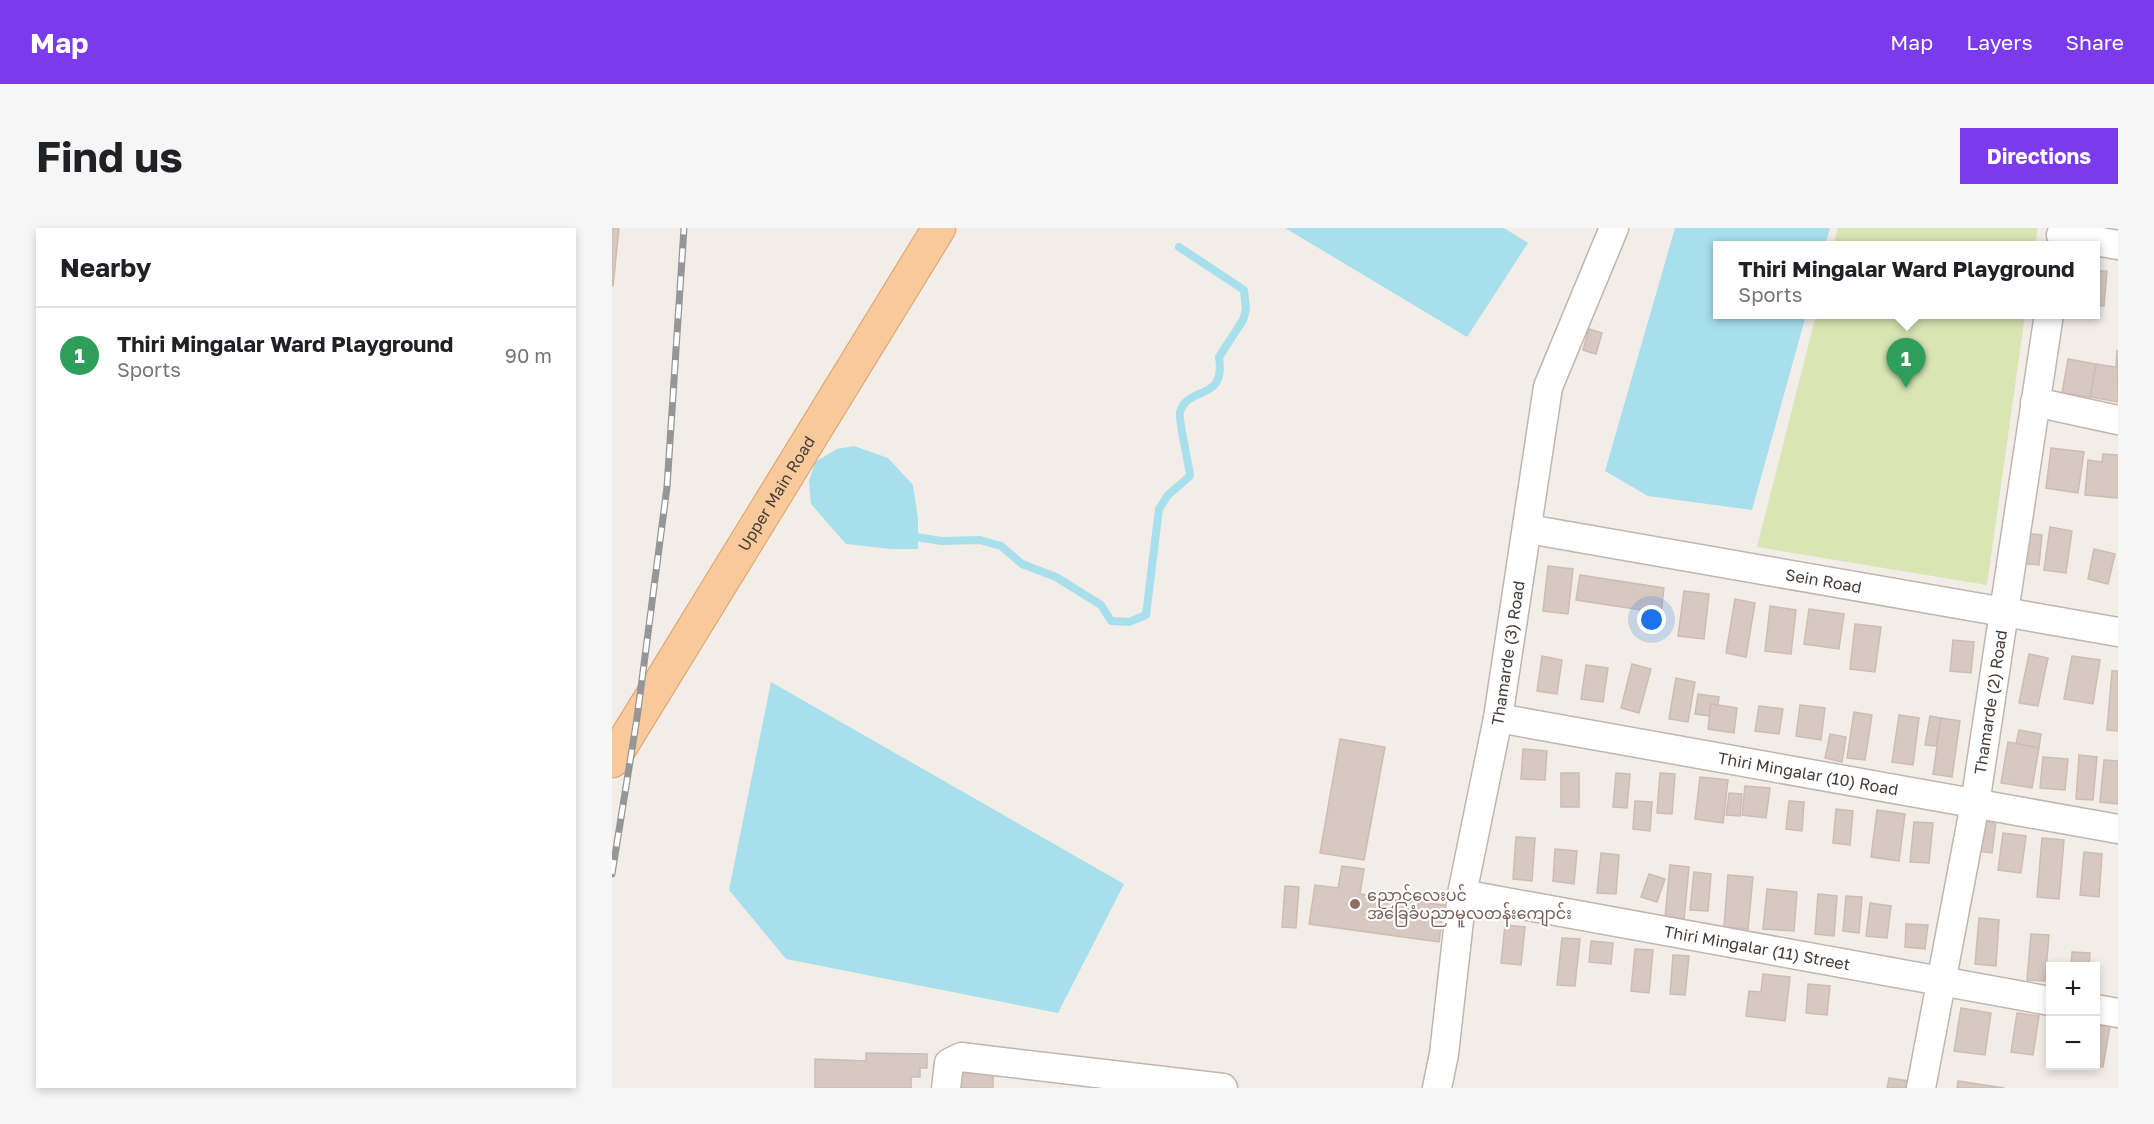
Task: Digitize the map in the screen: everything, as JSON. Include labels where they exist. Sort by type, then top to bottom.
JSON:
[{"type":"main road","name":"Upper Main Road","points":[[614,754],[939,228]]},
{"type":"street","name":"Thamarde (3) Road","points":[[1437,1088],[1444,1054],[1462,894],[1498,718],[1548,387],[1614,228]]},
{"type":"street","points":[[2060,236],[2092,241]]},
{"type":"street","points":[[2100,242],[2118,245]]},
{"type":"street","name":"Thamarde (2) Road","points":[[1921,1088],[1975,804],[2048,319]]},
{"type":"street","points":[[2035,402],[2118,420]]},
{"type":"street","name":"Sein Road","points":[[1528,529],[2118,632]]},
{"type":"street","name":"Thiri Mingalar (10) Road","points":[[1498,718],[2118,829]]},
{"type":"street","name":"Thiri Mingalar (11) Street","points":[[1462,894],[2046,1000]]},
{"type":"street","points":[[2100,1010],[2118,1013]]},
{"type":"street","points":[[946,1088],[949,1063],[961,1057],[1223,1088]]},
{"type":"green space","points":[[1838,228],[2038,228],[2036,241],[1834,241]]},
{"type":"green space","points":[[1815,319],[2024,319],[1987,585],[1757,547]]},
{"type":"water","points":[[1285,228],[1504,228],[1528,243],[1467,337]]},
{"type":"water","points":[[1675,228],[1830,228],[1826,241],[1713,241],[1713,319],[1805,319],[1752,510],[1648,496],[1605,471]]},
{"type":"water","points":[[854,446],[888,458],[913,485],[918,519],[918,549],[891,549],[846,544],[811,504],[809,481],[815,462],[837,449]]},
{"type":"water","points":[[771,682],[1124,884],[1058,1013],[786,959],[729,890]]},
{"type":"building","points":[[612,228],[619,228],[613,286],[612,286]]},
{"type":"building","points":[[2100,271],[2107,271],[2104,306],[2100,306]]},
{"type":"building","points":[[1589,329],[1602,333],[1596,354],[1583,350]]},
{"type":"building","points":[[2117,350],[2118,402],[2090,397],[2096,364],[2116,367]]},
{"type":"building","points":[[2068,359],[2096,364],[2090,397],[2062,393]]},
{"type":"building","points":[[2051,448],[2084,452],[2078,493],[2046,488]]},
{"type":"building","points":[[2103,454],[2118,455],[2118,498],[2085,495],[2088,460],[2102,462]]},
{"type":"building","points":[[2050,527],[2072,531],[2066,573],[2044,570]]},
{"type":"building","points":[[2021,533],[2042,535],[2039,565],[2018,563]]},
{"type":"building","points":[[2094,549],[2115,554],[2108,584],[2088,579]]},
{"type":"building","points":[[1548,566],[1573,569],[1568,614],[1543,611]]},
{"type":"building","points":[[1580,575],[1664,588],[1661,613],[1576,600]]},
{"type":"building","points":[[1684,591],[1709,594],[1704,639],[1678,636]]},
{"type":"building","points":[[1735,599],[1755,603],[1746,657],[1726,653]]},
{"type":"building","points":[[1770,606],[1796,610],[1791,654],[1765,651]]},
{"type":"building","points":[[1809,609],[1844,614],[1839,649],[1804,644]]},
{"type":"building","points":[[1855,624],[1881,627],[1875,672],[1850,669]]},
{"type":"building","points":[[1953,640],[1974,642],[1971,673],[1950,671]]},
{"type":"building","points":[[2029,654],[2048,658],[2038,706],[2019,703]]},
{"type":"building","points":[[1542,656],[1562,660],[1557,694],[1537,691]]},
{"type":"building","points":[[2072,656],[2100,660],[2093,704],[2064,699]]},
{"type":"building","points":[[1632,664],[1651,669],[1639,713],[1621,708]]},
{"type":"building","points":[[1586,665],[1608,668],[1603,702],[1581,699]]},
{"type":"building","points":[[2112,671],[2118,671],[2118,731],[2107,730]]},
{"type":"building","points":[[1676,678],[1695,682],[1688,722],[1669,719]]},
{"type":"building","points":[[1698,694],[1719,697],[1718,705],[1711,704],[1709,716],[1695,714]]},
{"type":"building","points":[[1711,704],[1737,708],[1734,733],[1708,729]]},
{"type":"building","points":[[1800,705],[1825,708],[1821,740],[1796,736]]},
{"type":"building","points":[[1759,706],[1783,709],[1779,734],[1755,731]]},
{"type":"building","points":[[1854,712],[1872,715],[1865,760],[1847,758]]},
{"type":"building","points":[[1899,715],[1919,718],[1913,765],[1892,762]]},
{"type":"building","points":[[1930,716],[1941,718],[1936,746],[1925,745]]},
{"type":"building","points":[[1941,718],[1960,721],[1952,777],[1933,774]]},
{"type":"building","points":[[2019,730],[2041,734],[2039,748],[2016,744]]},
{"type":"building","points":[[1830,734],[1846,737],[1842,762],[1825,758]]},
{"type":"building","points":[[1340,739],[1385,747],[1364,860],[1320,853]]},
{"type":"building","points":[[2008,742],[2039,748],[2032,788],[2001,783]]},
{"type":"building","points":[[1523,749],[1547,751],[1545,780],[1521,779]]},
{"type":"building","points":[[2079,755],[2097,757],[2093,800],[2076,799]]},
{"type":"building","points":[[2043,757],[2068,759],[2065,790],[2040,788]]},
{"type":"building","points":[[2104,760],[2118,761],[2118,804],[2100,802]]},
{"type":"building","points":[[1561,773],[1579,773],[1579,807],[1561,807]]},
{"type":"building","points":[[1616,773],[1630,774],[1627,808],[1613,807]]},
{"type":"building","points":[[1660,773],[1675,774],[1672,814],[1657,813]]},
{"type":"building","points":[[1700,777],[1728,780],[1723,823],[1695,819]]},
{"type":"building","points":[[1745,786],[1770,788],[1766,818],[1742,815]]},
{"type":"building","points":[[1729,793],[1742,794],[1740,816],[1726,815]]},
{"type":"building","points":[[1635,801],[1652,802],[1650,831],[1633,829]]},
{"type":"building","points":[[1789,801],[1804,802],[1802,831],[1786,829]]},
{"type":"building","points":[[1836,809],[1853,811],[1850,845],[1833,843]]},
{"type":"building","points":[[1877,810],[1905,814],[1899,861],[1871,857]]},
{"type":"building","points":[[1982,821],[1996,822],[1992,853],[1979,851]]},
{"type":"building","points":[[1914,822],[1933,823],[1929,863],[1910,862]]},
{"type":"building","points":[[2003,833],[2026,836],[2021,873],[1998,870]]},
{"type":"building","points":[[1516,837],[1535,838],[1532,881],[1513,879]]},
{"type":"building","points":[[2042,838],[2064,840],[2059,899],[2037,897]]},
{"type":"building","points":[[1555,849],[1577,851],[1574,884],[1553,881]]},
{"type":"building","points":[[2084,852],[2102,854],[2099,897],[2080,895]]},
{"type":"building","points":[[1601,853],[1619,855],[1616,894],[1597,893]]},
{"type":"building","points":[[1670,865],[1689,867],[1684,919],[1665,918]]},
{"type":"building","points":[[1342,866],[1364,869],[1360,894],[1444,905],[1439,942],[1309,924],[1315,885],[1338,888]]},
{"type":"building","points":[[1694,872],[1711,874],[1708,911],[1690,910]]},
{"type":"building","points":[[1649,874],[1665,879],[1657,902],[1641,897]]},
{"type":"building","points":[[1728,875],[1753,877],[1748,929],[1724,927]]},
{"type":"building","points":[[1285,886],[1299,887],[1296,928],[1282,927]]},
{"type":"building","points":[[1767,889],[1797,892],[1794,931],[1763,929]]},
{"type":"building","points":[[1818,894],[1837,896],[1834,936],[1815,934]]},
{"type":"building","points":[[1846,896],[1862,897],[1859,933],[1843,931]]},
{"type":"building","points":[[1870,903],[1891,906],[1887,938],[1866,936]]},
{"type":"building","points":[[1979,918],[1999,920],[1996,966],[1975,964]]},
{"type":"building","points":[[1906,924],[1928,925],[1925,949],[1905,947]]},
{"type":"building","points":[[1505,925],[1525,927],[1521,965],[1501,963]]},
{"type":"building","points":[[2031,934],[2049,935],[2045,981],[2027,980]]},
{"type":"building","points":[[1562,938],[1580,939],[1575,986],[1557,985]]},
{"type":"building","points":[[1591,941],[1613,943],[1611,964],[1589,962]]},
{"type":"building","points":[[1635,949],[1653,950],[1649,993],[1631,991]]},
{"type":"building","points":[[2072,952],[2090,953],[2089,962],[2071,962]]},
{"type":"building","points":[[1673,955],[1689,956],[1685,995],[1670,994]]},
{"type":"building","points":[[1763,974],[1790,977],[1785,1021],[1746,1016],[1749,991],[1761,992]]},
{"type":"building","points":[[1808,984],[1830,986],[1827,1015],[1806,1013]]},
{"type":"building","points":[[1961,1008],[1991,1013],[1985,1055],[1954,1051]]},
{"type":"building","points":[[2017,1013],[2039,1016],[2033,1055],[2011,1052]]},
{"type":"building","points":[[2100,1025],[2110,1026],[2103,1067],[2100,1067]]},
{"type":"building","points":[[866,1053],[927,1054],[927,1068],[920,1068],[920,1077],[911,1077],[911,1088],[815,1088],[815,1059],[866,1061]]},
{"type":"building","points":[[961,1072],[993,1073],[993,1088],[961,1088]]},
{"type":"building","points":[[1889,1078],[1916,1082],[1915,1088],[1887,1088]]},
{"type":"building","points":[[1958,1081],[2004,1088],[1957,1088]]},
{"type":"waterway","points":[[909,536],[942,541],[980,540],[1001,546],[1022,564],[1056,577],[1101,605],[1111,621],[1129,622],[1146,615],[1159,509],[1168,495],[1190,476],[1180,412],[1185,403],[1212,387],[1217,381],[1220,371],[1219,357],[1243,320],[1246,310],[1244,290],[1179,247]]},
{"type":"railway","points":[[612,874],[637,718],[667,487],[684,228]]},
{"type":"place","name":"Thiri Mingalar Ward Playground","points":[[1906,388]]},
{"type":"place","name":"ညောင်လေးပင် အခြေခံပညာမူလတန်းကျောင်း","points":[[1355,904]]}]
